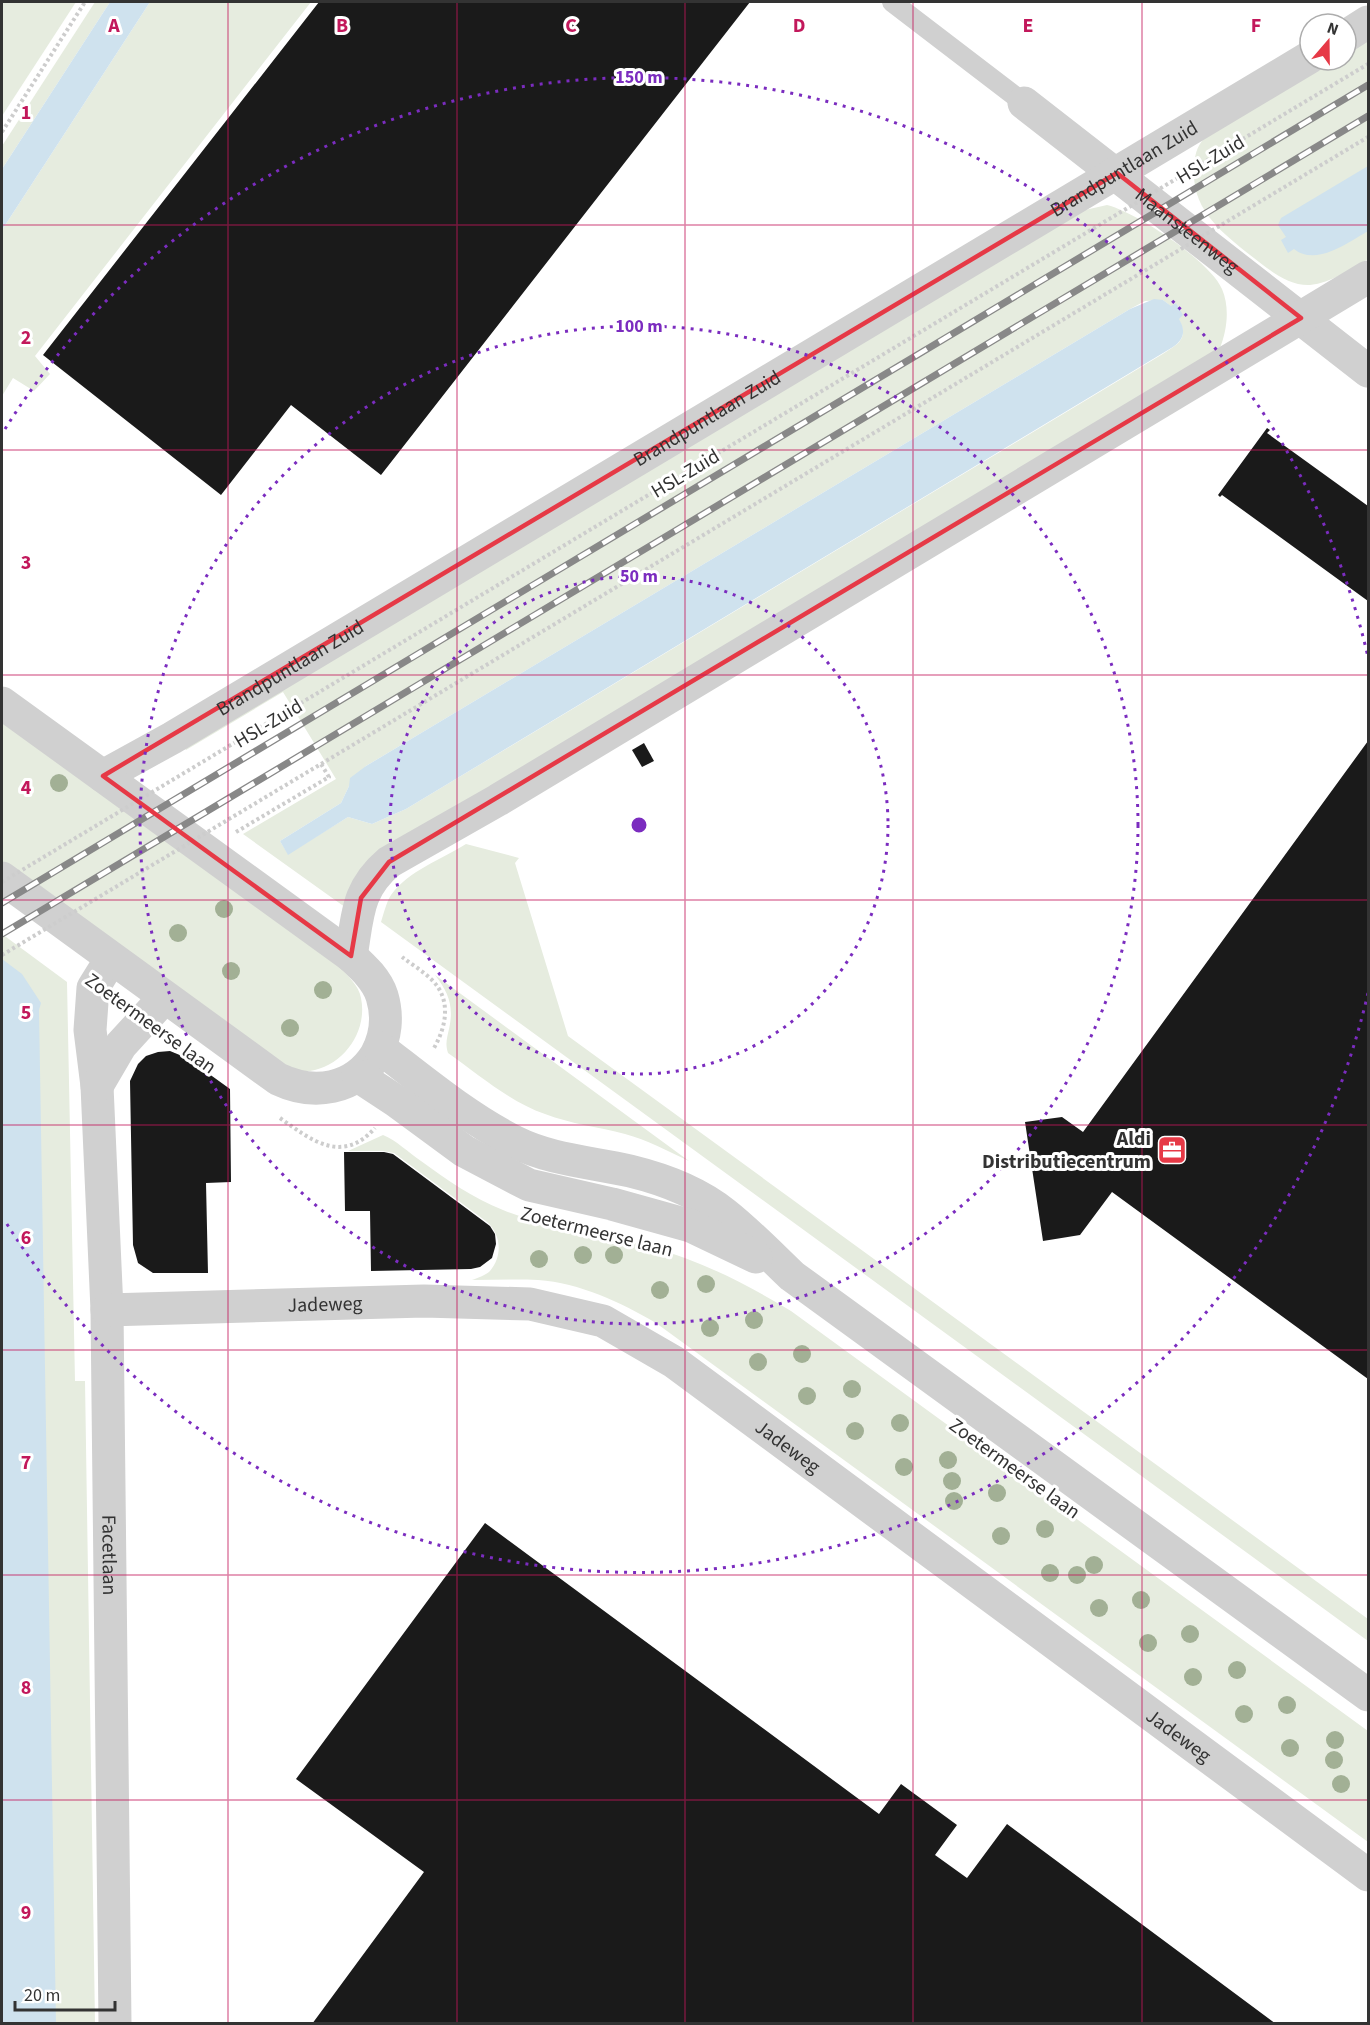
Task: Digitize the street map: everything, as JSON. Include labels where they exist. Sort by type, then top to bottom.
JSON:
[{"type":"street","name":"Brandpuntlaan Zuid","points":[[103,776],[183,732],[1298,64]]},
{"type":"street","name":"Maansteenweg","points":[[1024,103],[1117,173],[1368,371]]},
{"type":"street","points":[[351,956],[361,898],[375,874],[389,862],[519,788],[1368,277]]},
{"type":"street","points":[[2,703],[351,956],[373,979],[382,998],[385,1029],[380,1048],[358,1076],[338,1086],[321,1089],[292,1086],[278,1080],[2,880]]},
{"type":"street","name":"Facetlaan","points":[[111,959],[93,988],[90,1030],[97,1086],[107,1310],[115,2024]]},
{"type":"street","points":[[97,1086],[121,1045],[164,998]]},
{"type":"street","name":"Zoetermeerse laan","points":[[380,1048],[475,1119],[516,1142],[552,1157],[641,1174],[671,1184],[703,1199],[725,1214],[792,1276],[1368,1695]]},
{"type":"street","name":"Zoetermeerse laan","points":[[358,1076],[464,1151],[530,1185],[612,1204],[691,1226],[792,1276]]},
{"type":"street","name":"Jadeweg","points":[[107,1310],[424,1301],[530,1304],[603,1321],[674,1362],[1368,1875]]},
{"type":"lane","name":"Maansteenweg","points":[[892,2],[1024,103]]},
{"type":"path","points":[[2,132],[86,2]]},
{"type":"path","name":"HSL-Zuid","points":[[2,880],[1368,64]]},
{"type":"path","points":[[2,955],[1368,137]]},
{"type":"path","points":[[232,834],[329,777],[321,764]]},
{"type":"path","points":[[30,934],[39,941]]},
{"type":"path","points":[[273,1113],[310,1140],[321,1145],[337,1147],[350,1145],[368,1136],[378,1124]]},
{"type":"highlighted area","points":[[1117,173],[1301,318],[389,862],[361,898],[351,956],[103,776]]},
{"type":"shaded area","points":[[2,2],[76,2],[2,116]]},
{"type":"shaded area","points":[[95,2],[110,2],[2,169],[2,146]]},
{"type":"shaded area","points":[[150,2],[311,2],[35,356],[50,374],[34,391],[13,378],[2,396],[2,230]]},
{"type":"shaded area","points":[[1368,36],[1368,259],[1326,282],[1310,285],[1293,283],[1263,265],[1230,238],[1204,210],[1195,186],[1196,152],[1207,135],[1219,125],[1308,72],[1358,72],[1358,42]]},
{"type":"shaded area","points":[[1107,205],[1120,209],[1171,239],[1203,265],[1222,289],[1226,304],[1226,326],[1220,348],[396,846],[349,910],[243,834],[336,779],[283,692],[186,750],[184,747],[1085,210]],"holes":[[[1163,300],[1175,313],[1183,331],[1177,344],[1161,355],[406,809],[372,824],[348,817],[288,854],[280,841],[341,803],[349,786],[366,766],[1130,309],[1145,301]]]},
{"type":"shaded area","points":[[2,712],[340,967],[358,989],[362,1011],[357,1035],[342,1055],[322,1068],[307,1071],[286,1070],[2,866]]},
{"type":"shaded area","points":[[466,844],[519,858],[515,863],[568,1036],[1368,1619],[1368,1641],[381,922],[389,898],[398,887],[416,872]]},
{"type":"shaded area","points":[[2,934],[67,982],[75,1381],[85,1381],[95,2023],[2,2023]]},
{"type":"shaded area","points":[[435,975],[689,1161],[633,1136],[565,1120],[532,1109],[495,1087],[448,1053],[446,1044],[451,1014],[449,1000]]},
{"type":"shaded area","points":[[383,1135],[398,1143],[450,1182],[492,1205],[539,1222],[669,1252],[740,1282],[791,1311],[1368,1731],[1368,1842],[656,1323],[614,1301],[569,1285],[538,1280],[472,1280],[490,1271],[497,1259],[499,1245],[492,1227],[394,1153],[348,1151]]},
{"type":"water","points":[[110,2],[150,2],[2,230],[2,169]]},
{"type":"water","points":[[1368,166],[1368,231],[1322,254],[1303,254],[1294,249],[1288,253],[1281,240],[1286,237],[1278,225],[1281,218]]},
{"type":"water","points":[[1154,299],[1163,300],[1171,306],[1176,303],[1183,315],[1179,319],[1183,327],[1183,334],[1180,341],[1173,347],[406,809],[372,824],[348,817],[288,855],[280,841],[341,803],[350,778],[366,766],[1130,309]]},
{"type":"water","points":[[2,959],[22,974],[41,1003],[39,1010],[56,2023],[2,2023]]},
{"type":"building","points":[[319,2],[750,2],[381,475],[291,405],[221,495],[43,355]]},
{"type":"building","points":[[1267,428],[1270,430],[1267,433],[1368,506],[1368,601],[1222,495],[1220,497],[1218,495]]},
{"type":"building","points":[[1368,741],[1368,1379],[1112,1192],[1080,1235],[1043,1241],[1025,1122],[1062,1117],[1083,1132]]},
{"type":"building","points":[[644,743],[654,761],[642,767],[632,750]]},
{"type":"building","points":[[170,1051],[187,1058],[230,1089],[231,1182],[206,1183],[208,1273],[153,1273],[138,1263],[133,1245],[130,1081],[138,1064],[146,1056]]},
{"type":"building","points":[[344,1152],[393,1154],[490,1226],[495,1234],[496,1244],[492,1258],[480,1267],[471,1269],[371,1271],[370,1211],[345,1211]]},
{"type":"building","points":[[485,1523],[879,1814],[901,1784],[957,1825],[935,1855],[967,1878],[1007,1824],[1276,2024],[312,2024],[424,1872],[296,1779]]},
{"type":"railway","points":[[2,903],[1368,85]]},
{"type":"railway","points":[[2,934],[1368,116]]},
{"type":"place","name":"Aldi Distributiecentrum","points":[[1172,1150]]}]
